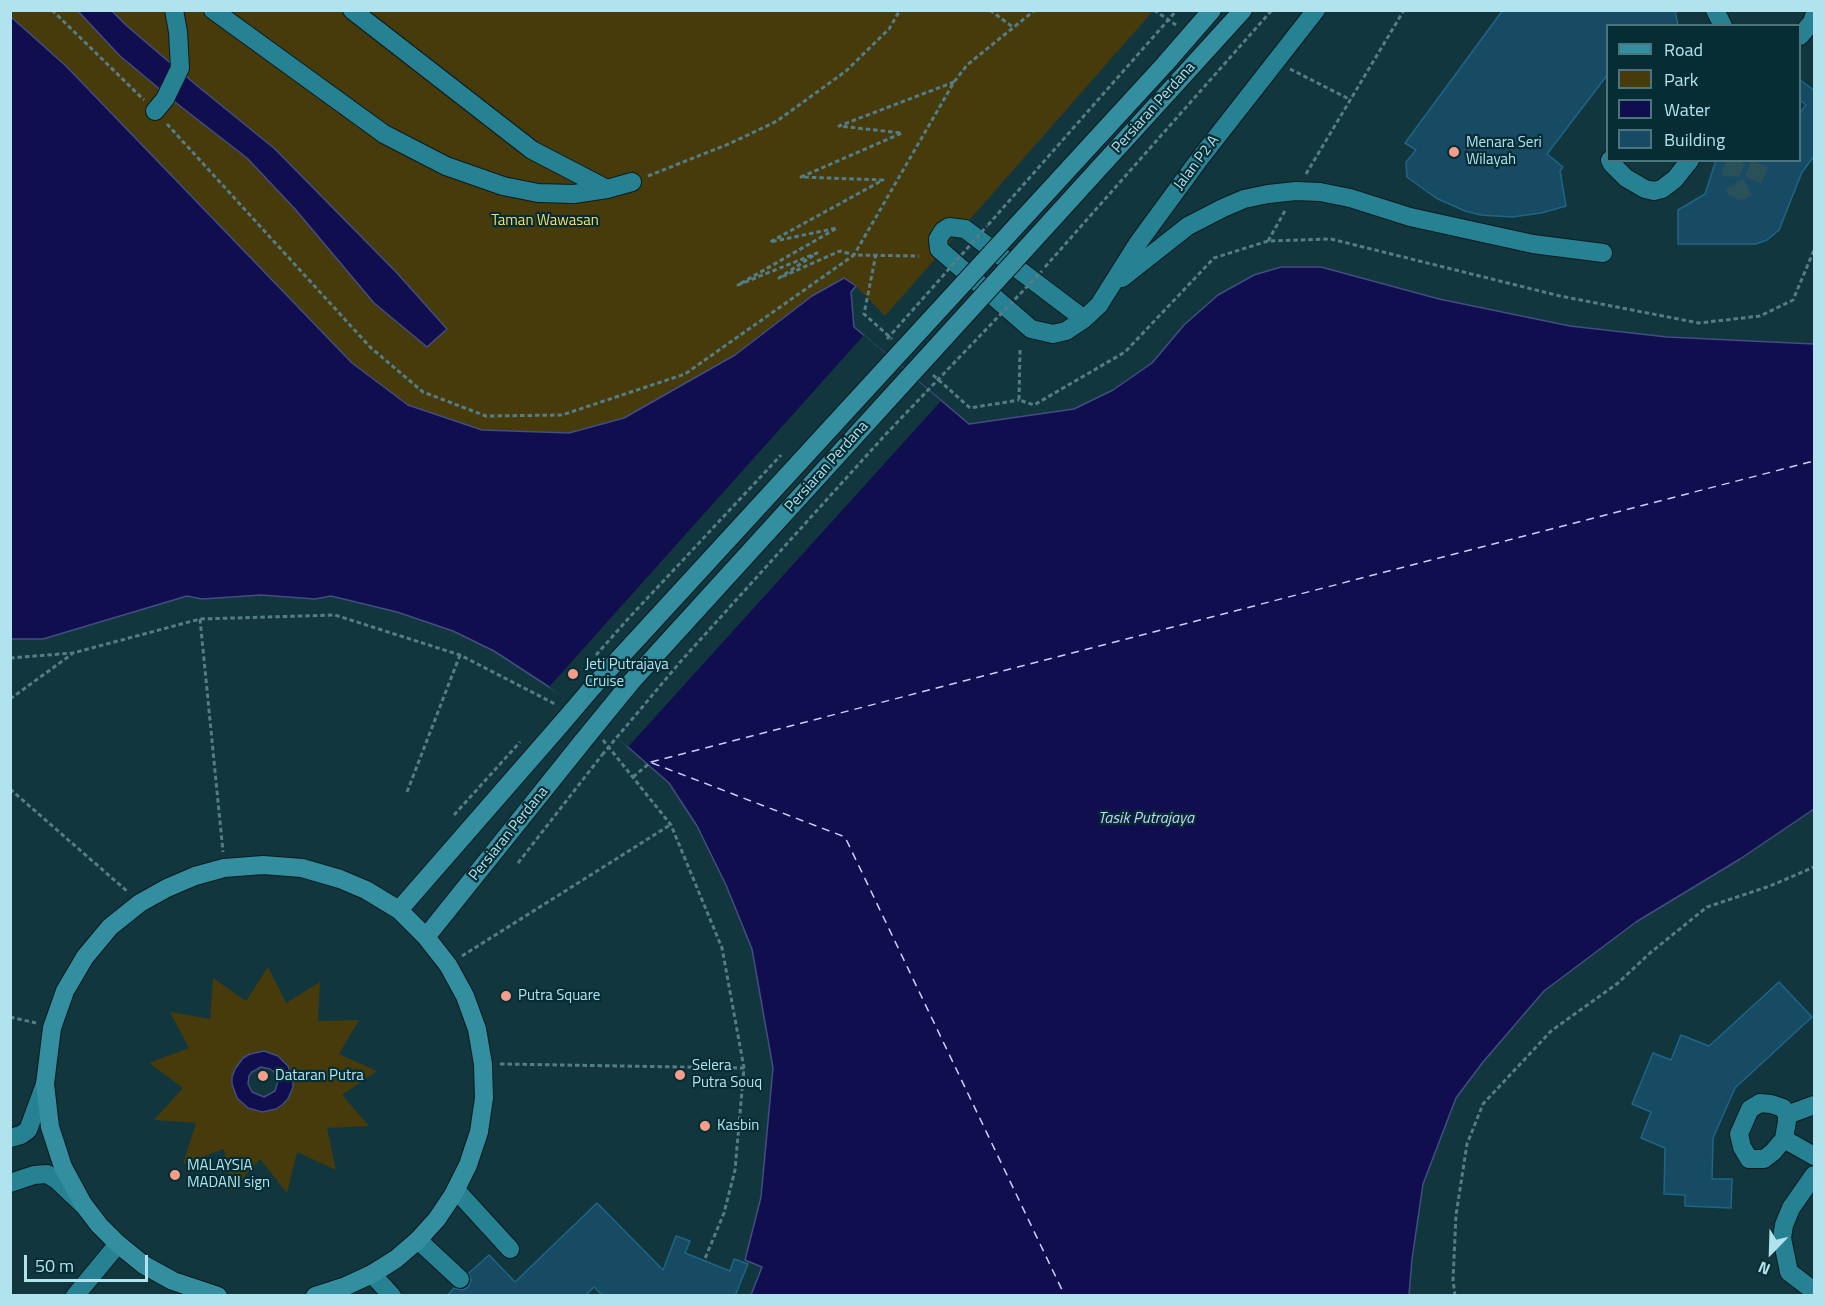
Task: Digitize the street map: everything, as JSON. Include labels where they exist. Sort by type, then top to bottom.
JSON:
[{"type":"main road","name":"Persiaran Perdana","points":[[399,910],[556,711],[591,689],[1212,10]]},
{"type":"main road","name":"Persiaran Perdana","points":[[426,936],[592,739],[632,681],[1243,10]]},
{"type":"main road","points":[[218,1296],[172,1281],[144,1265],[99,1225],[82,1204],[63,1167],[53,1137],[45,1084],[52,1028],[66,991],[85,957],[110,927],[140,903],[166,888],[195,876],[224,868],[263,865],[303,868],[357,885],[399,910],[426,936],[448,965],[465,996],[477,1029],[483,1064],[483,1098],[479,1132],[468,1165],[456,1190],[437,1219],[396,1259],[346,1286],[315,1296]]},
{"type":"street","points":[[160,105],[180,68],[174,10]]},
{"type":"street","points":[[213,10],[384,134],[446,166],[503,186],[538,193],[574,194],[632,182]]},
{"type":"street","points":[[352,10],[532,150],[607,189]]},
{"type":"street","name":"Jalan P2 A","points":[[1083,320],[965,229],[949,227],[938,239],[939,249],[1031,329],[1053,334],[1066,331],[1083,320],[1099,305],[1138,243],[1201,157],[1316,10]]},
{"type":"street","points":[[1715,10],[1722,24]]},
{"type":"street","points":[[1801,35],[1815,16]]},
{"type":"street","points":[[1611,162],[1626,178],[1645,189],[1654,191],[1662,189],[1676,179],[1689,162]]},
{"type":"street","points":[[1111,287],[1188,226],[1222,208],[1260,195],[1296,191],[1320,192],[1350,198],[1410,217],[1533,244],[1603,253]]},
{"type":"street","points":[[10,1138],[28,1130],[45,1084]]},
{"type":"street","points":[[1760,1103],[1783,1108],[1787,1115],[1784,1139],[1764,1159],[1749,1159],[1742,1147],[1739,1134],[1750,1109],[1760,1103]]},
{"type":"street","points":[[1787,1115],[1815,1105]]},
{"type":"street","points":[[1784,1139],[1815,1156]]},
{"type":"street","points":[[10,1183],[34,1174],[46,1174],[57,1180],[82,1204]]},
{"type":"street","points":[[1815,1175],[1791,1208],[1784,1225],[1782,1239],[1789,1272],[1815,1291]]},
{"type":"street","points":[[456,1190],[510,1249]]},
{"type":"street","points":[[418,1240],[460,1279]]},
{"type":"street","points":[[75,1296],[118,1244]]},
{"type":"street","points":[[372,1274],[392,1296]]},
{"type":"path","points":[[52,10],[160,105],[370,347],[423,392],[486,416],[562,415],[685,374],[854,255],[954,82],[967,65],[1035,10]]},
{"type":"path","points":[[632,182],[731,143],[777,121],[846,71],[889,29],[900,10]]},
{"type":"path","points":[[990,10],[1014,28]]},
{"type":"path","points":[[1154,10],[1190,35]]},
{"type":"path","points":[[886,340],[1177,10]]},
{"type":"path","points":[[518,863],[602,755],[681,661],[886,434],[1042,271],[1272,10]]},
{"type":"path","points":[[1268,241],[1404,10]]},
{"type":"path","points":[[1275,61],[1352,100]]},
{"type":"path","points":[[919,256],[854,255],[840,251],[779,278],[817,253],[738,285],[837,228],[770,242],[883,180],[801,177],[902,133],[839,126],[954,82]]},
{"type":"path","points":[[1020,350],[1019,400],[1034,405],[1125,352],[1214,258],[1268,241],[1331,239],[1560,296],[1699,323],[1760,316],[1793,300],[1815,250]]},
{"type":"path","points":[[591,662],[627,620],[782,454]]},
{"type":"path","points":[[10,658],[73,653],[200,619],[335,615],[460,655],[556,711]]},
{"type":"path","points":[[200,619],[224,868]]},
{"type":"path","points":[[10,699],[73,653]]},
{"type":"path","points":[[407,792],[460,655]]},
{"type":"path","points":[[454,815],[524,738]]},
{"type":"path","points":[[592,739],[633,777],[670,825],[722,948],[744,1068],[735,1170],[724,1213],[704,1261]]},
{"type":"path","points":[[633,777],[651,762]]},
{"type":"path","points":[[10,789],[140,903]]},
{"type":"path","points":[[448,965],[670,825]]},
{"type":"path","points":[[1455,1296],[1453,1280],[1456,1215],[1467,1144],[1483,1104],[1551,1031],[1618,983],[1650,953],[1707,907],[1770,886],[1815,867]]},
{"type":"path","points":[[10,1017],[52,1028]]},
{"type":"path","points":[[483,1064],[744,1068]]},
{"type":"green space","name":"Taman Wawasan","points":[[11,10],[1153,11],[885,316],[856,286],[844,278],[812,296],[735,355],[685,384],[624,418],[569,433],[482,430],[408,405],[352,363],[66,66],[11,16]]},
{"type":"green space","points":[[268,967],[286,1003],[320,982],[318,1021],[359,1020],[339,1054],[377,1071],[342,1095],[369,1126],[327,1128],[336,1170],[297,1152],[287,1193],[260,1159],[231,1191],[224,1149],[183,1164],[196,1123],[154,1120],[183,1088],[149,1063],[189,1048],[170,1012],[210,1019],[213,978],[246,1001]],"holes":[[[264,1051],[291,1093],[255,1111],[242,1104],[250,1054]]]},
{"type":"water","points":[[78,11],[112,11],[195,84],[275,149],[397,273],[447,329],[427,347],[374,303],[295,209],[247,158],[120,56]]},
{"type":"water","name":"Tasik Putrajaya","points":[[10,16],[66,66],[352,363],[408,405],[482,430],[569,433],[624,418],[735,355],[812,296],[844,278],[856,286],[851,292],[854,327],[969,424],[1074,409],[1113,390],[1152,363],[1184,325],[1218,295],[1254,275],[1281,267],[1321,267],[1439,299],[1570,326],[1667,337],[1814,344],[1814,809],[1740,859],[1636,922],[1544,991],[1483,1062],[1456,1098],[1423,1184],[1409,1295],[751,1295],[762,1267],[745,1260],[761,1197],[773,1068],[752,949],[726,885],[697,826],[669,783],[589,713],[494,651],[453,631],[397,612],[331,596],[315,599],[261,595],[202,599],[187,596],[43,639],[11,639]]},
{"type":"water","points":[[264,1051],[278,1056],[288,1066],[293,1079],[293,1087],[288,1099],[276,1109],[262,1112],[248,1108],[237,1098],[232,1077],[243,1058]],"holes":[[[261,1067],[270,1069],[278,1081],[275,1091],[264,1097],[252,1092],[248,1084],[252,1072]]]},
{"type":"pier","points":[[864,335],[941,401],[628,747],[549,687]]},
{"type":"building","points":[[1503,10],[1675,10],[1678,24],[1606,24],[1606,77],[1547,154],[1563,167],[1560,171],[1566,206],[1541,213],[1512,217],[1481,215],[1465,211],[1436,198],[1407,177],[1406,162],[1416,150],[1405,143]]},
{"type":"building","points":[[1801,81],[1815,91],[1815,155],[1802,172],[1779,230],[1767,240],[1756,244],[1678,244],[1678,210],[1705,194],[1715,162],[1801,162],[1801,112],[1806,105],[1801,101]]},
{"type":"building","points":[[1779,982],[1812,1017],[1735,1088],[1713,1138],[1712,1179],[1732,1179],[1731,1208],[1685,1206],[1685,1195],[1664,1194],[1665,1148],[1641,1138],[1651,1112],[1632,1104],[1653,1053],[1671,1060],[1681,1035],[1709,1046]]},
{"type":"building","points":[[597,1203],[663,1270],[676,1236],[690,1241],[685,1253],[730,1271],[734,1259],[748,1264],[735,1296],[603,1296],[594,1287],[585,1296],[447,1296],[454,1288],[463,1290],[468,1287],[471,1281],[469,1273],[489,1255],[515,1282]]},
{"type":"ferry route","points":[[651,762],[1814,461]]},
{"type":"ferry route","points":[[652,763],[845,837],[1065,1296]]},
{"type":"tunnel","points":[[1736,162],[1731,172],[1731,181],[1735,188],[1741,191],[1750,186],[1761,162]]},
{"type":"place","name":"Menara Seri Wilayah","points":[[1454,152]]},
{"type":"place","name":"Jeti Putrajaya Cruise","points":[[573,674]]},
{"type":"place","name":"Putra Square","points":[[506,996]]},
{"type":"place","name":"Selera Putra Souq","points":[[680,1075]]},
{"type":"place","name":"Dataran Putra","points":[[263,1076]]},
{"type":"place","name":"Kasbin","points":[[705,1126]]},
{"type":"place","name":"MALAYSIA MADANI sign","points":[[175,1175]]}]
